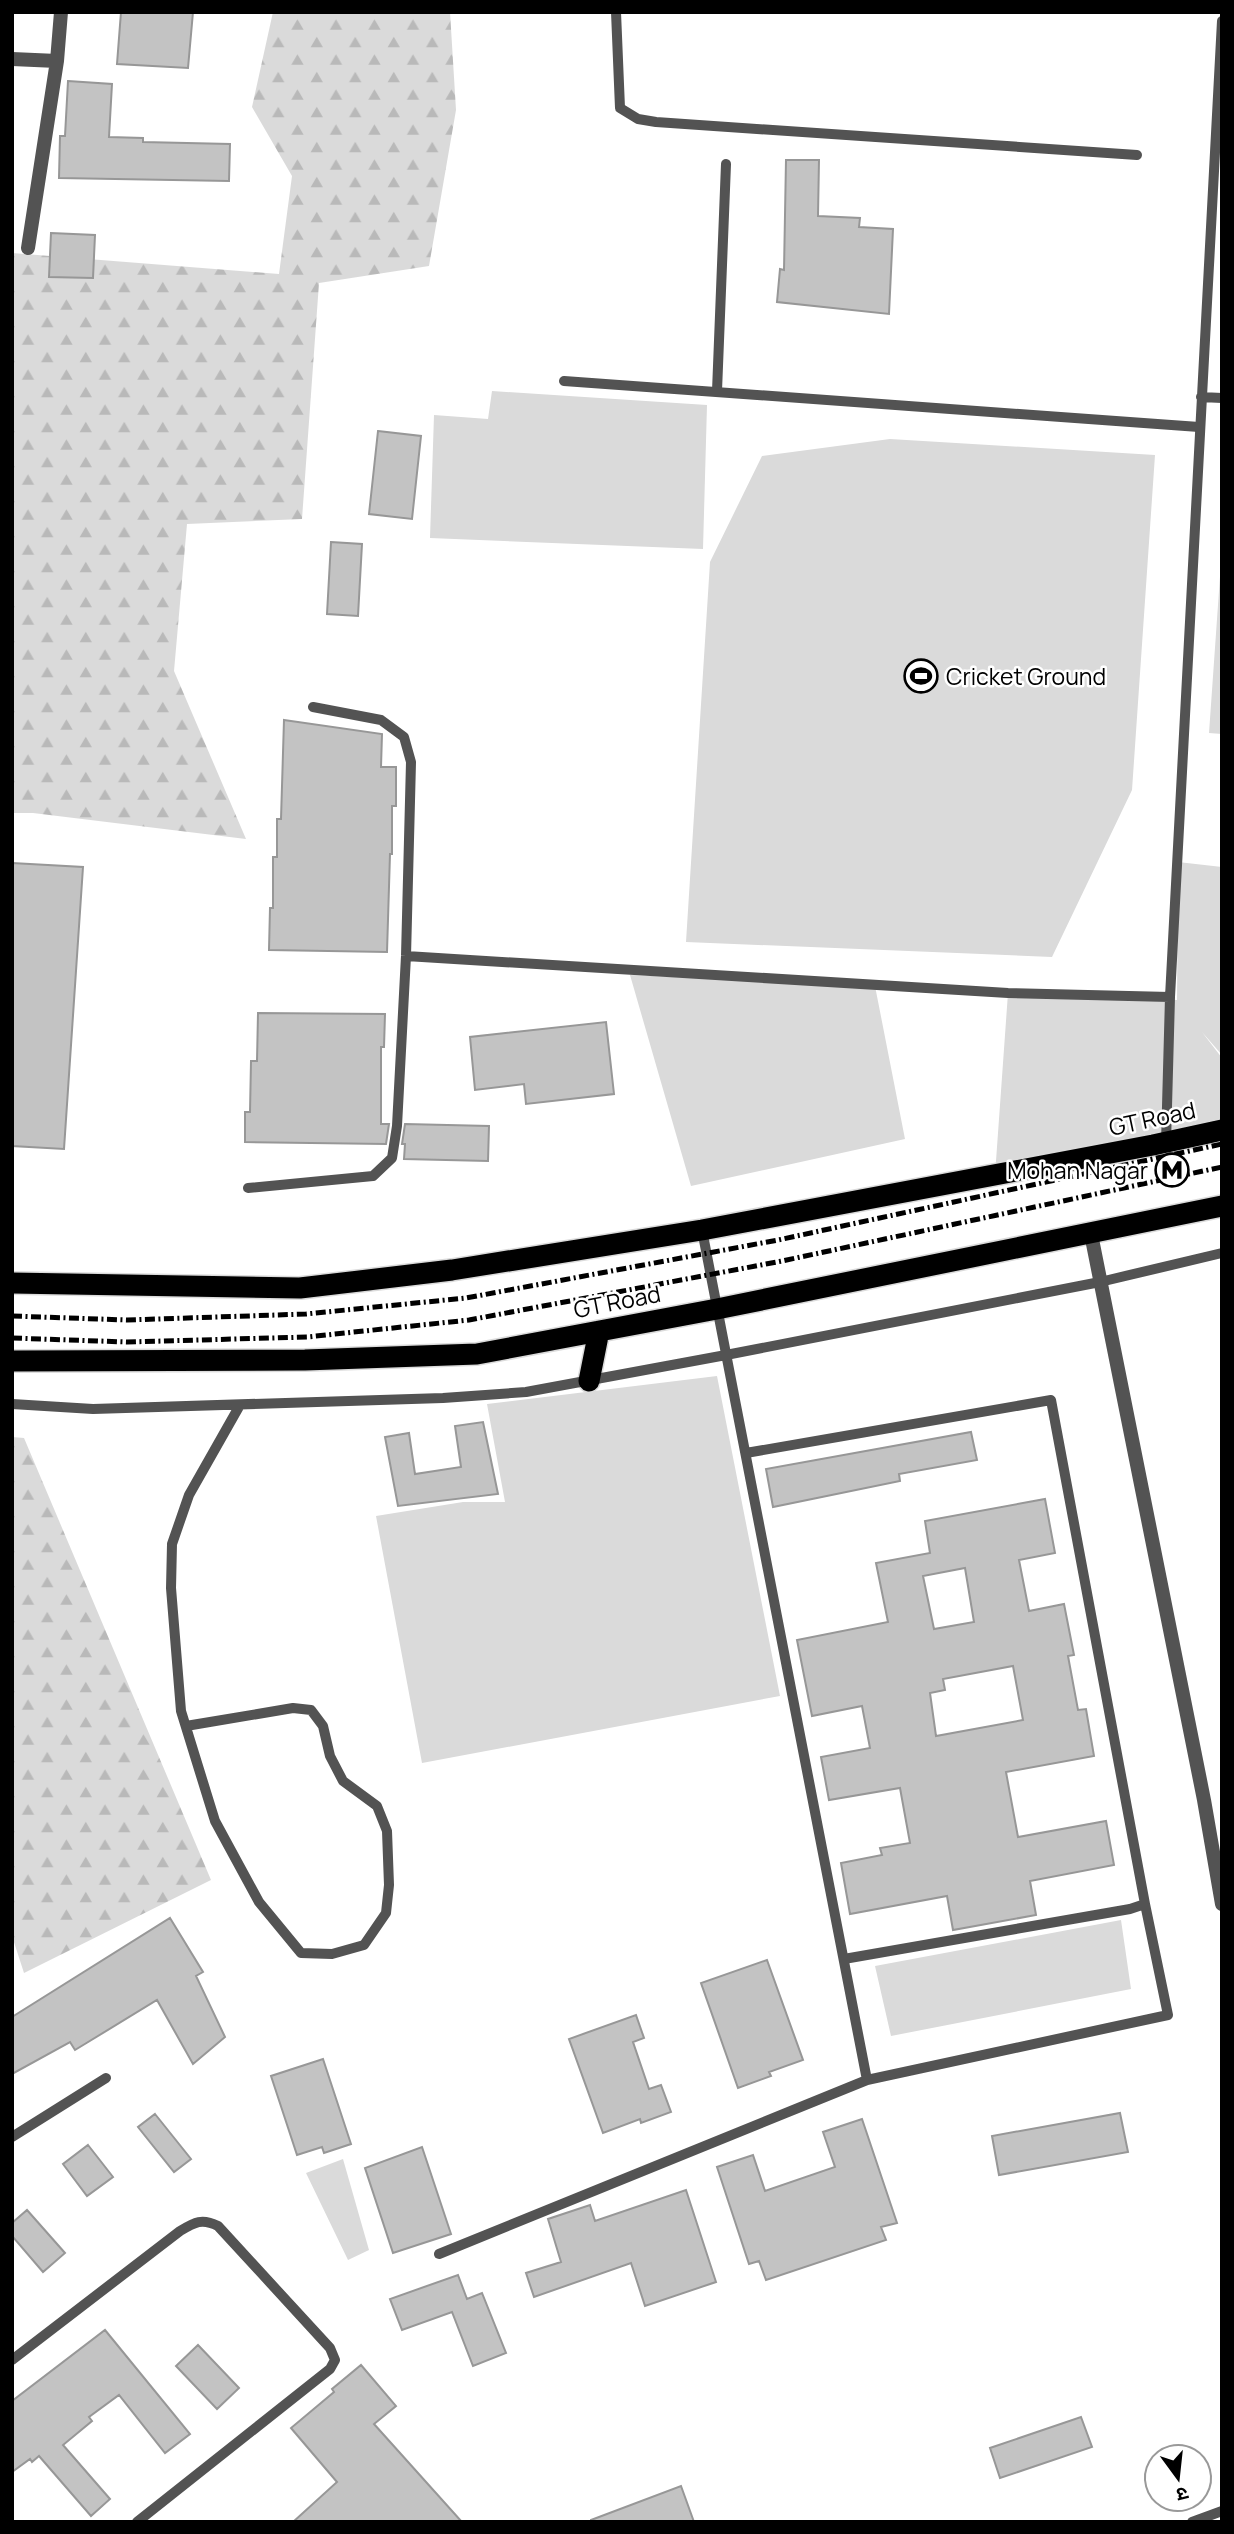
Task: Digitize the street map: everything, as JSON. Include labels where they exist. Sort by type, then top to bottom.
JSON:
[{"type":"highway","name":"GT Road","points":[[12,1283],[300,1288],[452,1270],[702,1230],[1166,1143],[1222,1130]]},
{"type":"highway","name":"GT Road","points":[[12,1361],[304,1360],[477,1354],[717,1309],[1222,1206]]},
{"type":"highway","points":[[589,1381],[599,1331]]},
{"type":"street","points":[[28,248],[57,61],[61,12]]},
{"type":"street","points":[[12,59],[57,61]]},
{"type":"street","points":[[1091,1234],[1204,1800],[1222,1904]]},
{"type":"lane","points":[[616,12],[620,108],[638,119],[1137,155]]},
{"type":"lane","points":[[1166,1143],[1170,997],[1199,427],[1216,267],[1222,21]]},
{"type":"lane","points":[[717,390],[726,164]]},
{"type":"lane","points":[[564,381],[1199,427]]},
{"type":"lane","points":[[1201,397],[1222,398]]},
{"type":"lane","points":[[248,1188],[373,1176],[392,1158],[397,1126],[406,956],[411,762],[404,737],[381,720],[313,707]]},
{"type":"lane","points":[[406,956],[1008,993],[1170,997]]},
{"type":"lane","points":[[702,1230],[867,2080]]},
{"type":"lane","points":[[12,1405],[93,1409],[443,1398],[526,1392],[1100,1282],[1222,1253]]},
{"type":"lane","points":[[439,2254],[867,2080],[1168,2015],[1051,1400],[746,1453]]},
{"type":"lane","points":[[186,1726],[293,1708],[311,1710],[323,1726],[330,1756],[343,1781],[377,1806],[387,1831],[389,1885],[386,1913],[364,1945],[332,1954],[301,1953],[259,1902],[215,1821],[181,1711],[171,1588],[172,1544],[189,1495],[240,1405]]},
{"type":"lane","points":[[844,1959],[1130,1909],[1145,1904]]},
{"type":"lane","points":[[12,2137],[106,2078]]},
{"type":"lane","points":[[12,2360],[180,2231],[207,2221],[218,2226],[330,2348],[335,2360],[330,2369],[137,2522]]},
{"type":"lane","points":[[1192,2522],[1222,2511]]},
{"type":"green space","points":[[273,12],[450,12],[456,110],[429,266],[319,283],[302,519],[187,524],[174,671],[246,839],[33,813],[12,813],[12,253],[279,274],[292,176],[252,107]]},
{"type":"green space","points":[[492,391],[707,405],[703,549],[430,538],[434,415],[488,419]]},
{"type":"green space","name":"Cricket Ground","points":[[890,439],[1155,455],[1132,790],[1052,957],[686,942],[710,562],[762,456]]},
{"type":"green space","points":[[1222,548],[1222,734],[1209,733]]},
{"type":"green space","points":[[1178,862],[1222,867],[1222,1055],[1202,1032],[1222,1058],[1222,1130],[995,1175],[1008,993],[1177,1000]]},
{"type":"green space","points":[[630,975],[875,986],[905,1139],[691,1186]]},
{"type":"green space","points":[[717,1376],[780,1696],[422,1763],[376,1516],[463,1502],[505,1502],[487,1404]]},
{"type":"green space","points":[[12,1437],[24,1438],[211,1880],[24,1973],[12,1936]]},
{"type":"green space","points":[[1121,1920],[1131,1989],[891,2036],[875,1966]]},
{"type":"green space","points":[[343,2159],[369,2250],[348,2260],[306,2173]]},
{"type":"building","points":[[121,12],[193,12],[188,68],[117,64]]},
{"type":"building","points":[[68,81],[112,84],[109,137],[143,138],[143,142],[230,144],[229,181],[59,178],[60,136],[65,136]]},
{"type":"building","points":[[786,160],[819,160],[818,216],[860,218],[859,227],[893,229],[889,314],[777,302],[780,269],[784,270]]},
{"type":"building","points":[[51,233],[95,235],[93,278],[49,277]]},
{"type":"building","points":[[378,431],[421,436],[412,519],[369,514]]},
{"type":"building","points":[[331,542],[362,544],[358,616],[327,614]]},
{"type":"building","points":[[284,720],[382,734],[381,767],[396,767],[396,806],[392,806],[387,952],[269,950],[270,908],[273,908],[273,857],[277,857],[277,819],[281,819]]},
{"type":"building","points":[[12,863],[83,867],[64,1149],[12,1146]]},
{"type":"building","points":[[258,1013],[385,1014],[384,1047],[381,1047],[381,1124],[389,1124],[386,1144],[245,1142],[245,1112],[250,1112],[251,1061],[257,1061]]},
{"type":"building","points":[[606,1022],[614,1094],[526,1104],[524,1084],[475,1090],[470,1037]]},
{"type":"building","points":[[405,1124],[489,1126],[488,1161],[404,1159],[405,1144],[402,1144]]},
{"type":"building","points":[[483,1422],[498,1494],[398,1506],[385,1437],[409,1433],[415,1474],[461,1467],[455,1426]]},
{"type":"building","points":[[971,1432],[977,1460],[899,1474],[900,1481],[773,1507],[766,1469]]},
{"type":"building","points":[[1045,1499],[1055,1553],[1019,1560],[1029,1611],[1064,1604],[1074,1655],[1068,1656],[1078,1710],[1086,1709],[1094,1756],[1006,1772],[1018,1837],[1106,1821],[1114,1865],[1030,1881],[1036,1915],[953,1930],[947,1896],[850,1914],[841,1863],[882,1855],[880,1848],[910,1843],[900,1788],[829,1800],[821,1757],[870,1748],[862,1706],[812,1716],[797,1640],[888,1622],[876,1563],[930,1553],[925,1521]],"holes":[[[965,1568],[974,1622],[934,1629],[923,1576]],[[1013,1666],[1023,1720],[936,1736],[930,1693],[945,1690],[943,1679]]]},
{"type":"building","points":[[170,1918],[203,1972],[196,1976],[225,2037],[193,2064],[157,2000],[75,2050],[70,2042],[12,2074],[12,2017]]},
{"type":"building","points":[[767,1960],[803,2060],[769,2072],[771,2076],[738,2088],[701,1983]]},
{"type":"building","points":[[636,2015],[644,2038],[633,2042],[649,2089],[661,2085],[671,2112],[641,2123],[640,2119],[603,2133],[569,2039]]},
{"type":"building","points":[[323,2059],[351,2144],[324,2153],[322,2147],[297,2155],[271,2076]]},
{"type":"building","points":[[1120,2113],[1128,2152],[999,2175],[992,2136]]},
{"type":"building","points":[[155,2114],[191,2159],[174,2172],[138,2127]]},
{"type":"building","points":[[862,2119],[897,2223],[881,2227],[886,2240],[766,2280],[759,2261],[749,2264],[717,2167],[753,2155],[765,2191],[835,2167],[823,2132]]},
{"type":"building","points":[[88,2145],[113,2177],[87,2196],[63,2164]]},
{"type":"building","points":[[422,2147],[451,2234],[393,2253],[365,2168]]},
{"type":"building","points":[[686,2190],[716,2282],[645,2306],[631,2263],[534,2297],[526,2273],[561,2262],[548,2219],[590,2205],[595,2221]]},
{"type":"building","points":[[27,2210],[65,2253],[43,2272],[12,2236],[12,2223]]},
{"type":"building","points":[[458,2275],[467,2299],[482,2293],[506,2353],[473,2366],[452,2312],[402,2330],[390,2299]]},
{"type":"building","points":[[105,2330],[190,2434],[165,2453],[119,2395],[89,2417],[92,2421],[63,2445],[110,2499],[91,2516],[39,2456],[12,2472],[12,2401]]},
{"type":"building","points":[[198,2345],[239,2388],[217,2409],[176,2366]]},
{"type":"building","points":[[361,2365],[396,2406],[374,2424],[462,2522],[293,2522],[337,2482],[291,2428]]},
{"type":"building","points":[[1081,2417],[1092,2447],[1000,2478],[990,2448]]},
{"type":"building","points":[[681,2486],[694,2522],[591,2522],[591,2520]]},
{"type":"railway","points":[[12,1316],[127,1320],[306,1314],[466,1298],[778,1240],[1222,1144]]},
{"type":"railway","points":[[12,1338],[127,1342],[307,1337],[469,1320],[782,1261],[1222,1167]]},
{"type":"place","name":"Cricket Ground","points":[[921,676]]},
{"type":"place","name":"Mohan Nagar","points":[[1172,1170]]}]
